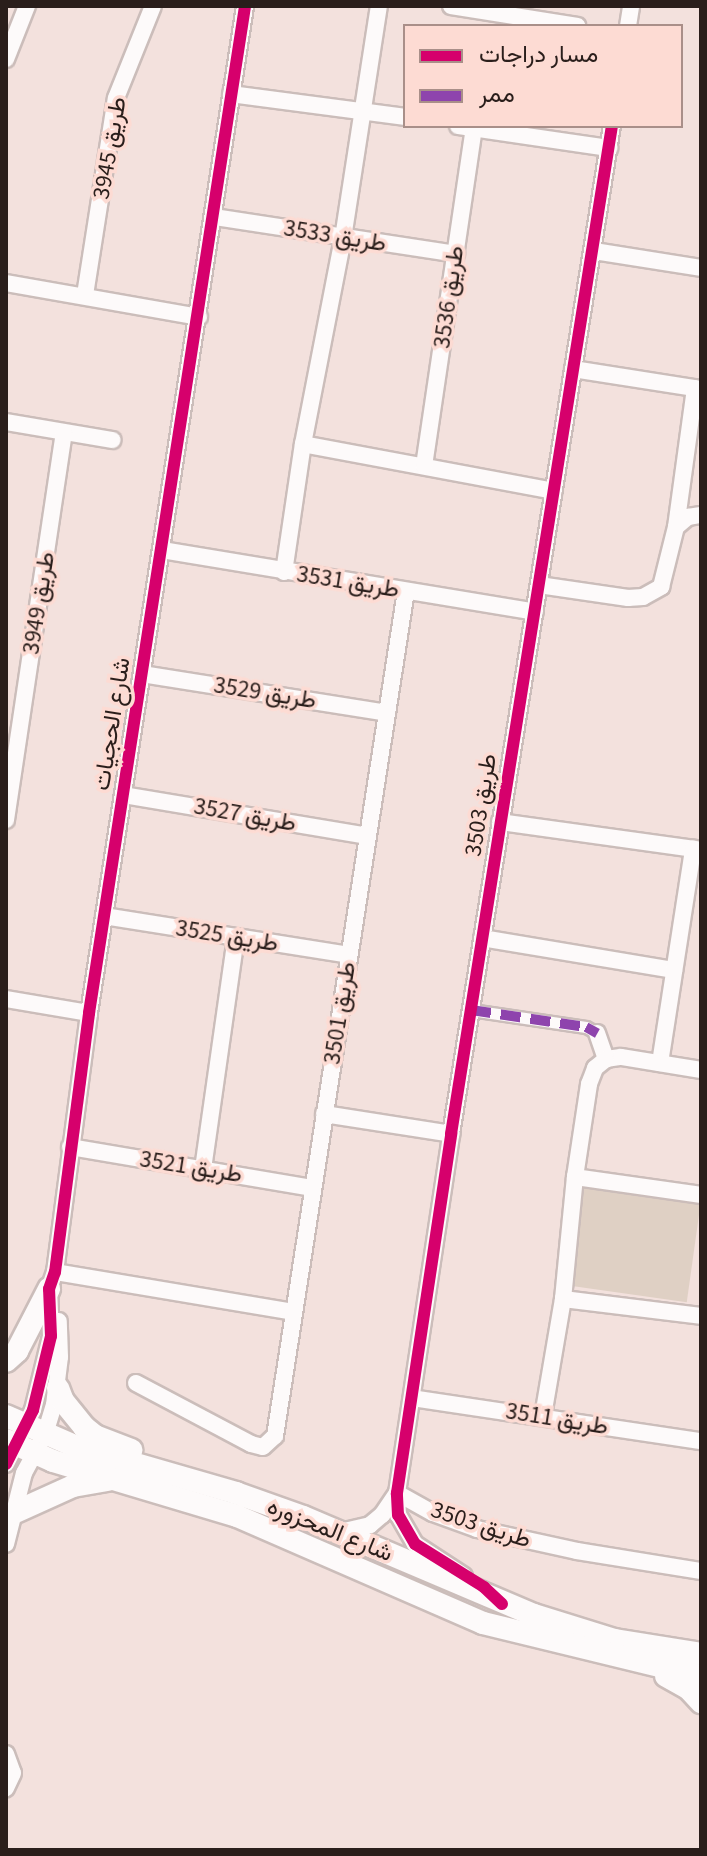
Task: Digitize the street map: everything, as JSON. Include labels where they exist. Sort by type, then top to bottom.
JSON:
[{"type":"main road","points":[[6,1361],[17,1351],[52,1280]]},
{"type":"main road","points":[[58,1388],[63,1401],[84,1427],[144,1457],[160,1472]]},
{"type":"main road","name":"شارع المحزوره","points":[[20,1440],[236,1493],[340,1532],[502,1604],[615,1640],[701,1654]]},
{"type":"main road","name":"شارع المحزوره","points":[[20,1440],[110,1479],[237,1516],[483,1623],[701,1676]]},
{"type":"main road","points":[[11,1514],[73,1486],[110,1479]]},
{"type":"main road","points":[[665,1648],[701,1640]]},
{"type":"main road","points":[[640,1662],[689,1689],[701,1702]]},
{"type":"street","points":[[6,59],[27,6]]},
{"type":"street","name":"طريق 3945","points":[[85,295],[116,98],[153,6]]},
{"type":"street","name":"شارع الحجيات","points":[[20,1440],[36,1400],[51,1336],[52,1280],[89,1013],[215,217],[245,6]]},
{"type":"street","points":[[284,572],[303,444],[343,238],[379,6]]},
{"type":"street","points":[[451,6],[501,10],[568,24]]},
{"type":"street","points":[[231,94],[403,117]]},
{"type":"street","name":"طريق 3536","points":[[424,466],[456,254],[466,128]]},
{"type":"street","points":[[473,128],[609,148]]},
{"type":"street","name":"طريق 3503","points":[[612,128],[500,822],[397,1493],[433,1513],[524,1541],[701,1571]]},
{"type":"street","name":"طريق 3533","points":[[215,217],[456,254]]},
{"type":"street","points":[[594,251],[701,268]]},
{"type":"street","points":[[6,283],[199,317]]},
{"type":"street","points":[[539,585],[628,598],[653,593],[665,580],[698,389],[573,369]]},
{"type":"street","points":[[6,422],[112,440]]},
{"type":"street","name":"طريق 3949","points":[[6,820],[10,768],[64,433]]},
{"type":"street","points":[[303,444],[554,491]]},
{"type":"street","points":[[676,527],[688,517],[701,515]]},
{"type":"street","name":"طريق 3531","points":[[162,550],[535,612]]},
{"type":"street","name":"طريق 3501","points":[[136,1383],[251,1444],[263,1447],[275,1436],[406,591]]},
{"type":"street","name":"طريق 3529","points":[[142,674],[387,713]]},
{"type":"street","name":"طريق 3527","points":[[123,795],[368,836]]},
{"type":"street","points":[[500,822],[697,850],[660,1063]]},
{"type":"street","name":"طريق 3525","points":[[104,916],[349,955]]},
{"type":"street","points":[[203,1169],[236,937]]},
{"type":"street","points":[[482,938],[674,970]]},
{"type":"street","points":[[6,999],[89,1013]]},
{"type":"street","points":[[471,1010],[586,1027],[597,1033],[606,1059]]},
{"type":"street","points":[[543,1416],[563,1299],[575,1177],[589,1084],[595,1068],[606,1059],[621,1057],[701,1070]]},
{"type":"street","points":[[324,1114],[451,1134]]},
{"type":"street","name":"طريق 3521","points":[[70,1147],[313,1188]]},
{"type":"street","points":[[575,1177],[701,1195]]},
{"type":"street","points":[[52,1280],[293,1312]]},
{"type":"street","name":"شارع الحجيات","points":[[20,1440],[58,1388],[61,1326],[52,1280]]},
{"type":"street","points":[[563,1299],[701,1316]]},
{"type":"street","name":"طريق 3511","points":[[412,1398],[701,1441]]},
{"type":"street","points":[[6,1544],[20,1440]]},
{"type":"street","points":[[397,1493],[398,1515],[406,1531],[430,1556],[484,1587],[502,1604]]},
{"type":"street","points":[[340,1532],[370,1525],[382,1515],[397,1493]]},
{"type":"street","points":[[406,1531],[411,1514],[433,1513]]},
{"type":"street","points":[[6,1754],[13,1773],[6,1788]]},
{"type":"shaded area","points":[[579,1185],[701,1202],[687,1302],[565,1285]]},
{"type":"marked path","points":[[471,1010],[586,1027],[597,1033]]},
{"type":"cycle path","points":[[6,1464],[33,1410],[51,1336],[49,1289],[55,1272],[89,1013],[245,6]]},
{"type":"cycle path","points":[[502,1604],[484,1587],[415,1544],[398,1515],[397,1493],[451,1134],[612,128]]}]
